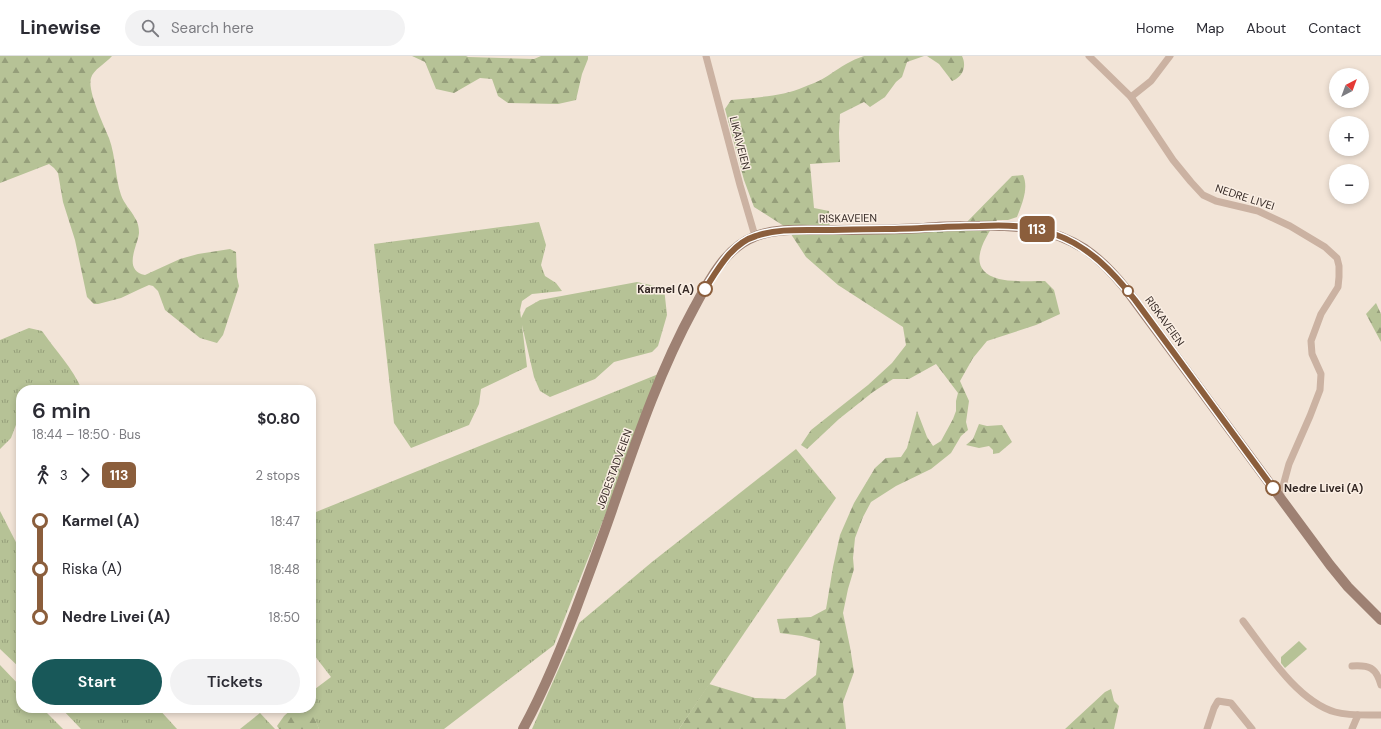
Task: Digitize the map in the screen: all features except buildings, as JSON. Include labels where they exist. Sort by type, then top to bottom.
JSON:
[{"type":"main road","name":"RISKAVEIEN","points":[[755,236],[792,230],[902,229],[1005,225],[1044,231],[1070,241],[1086,250],[1099,260],[1126,289],[1339,576],[1381,620]]},
{"type":"main road","name":"JØDESTADVEIEN","points":[[523,729],[537,701],[569,626],[656,389],[674,347],[702,293],[717,270],[738,246],[755,236]]},
{"type":"street","name":"LIKAIVEIEN","points":[[706,56],[755,236]]},
{"type":"street","name":"NEDRE LIVEI","points":[[1089,56],[1132,97],[1173,160],[1204,195],[1216,201],[1258,211],[1290,226],[1325,247],[1337,258],[1339,271],[1338,287],[1321,314],[1312,341],[1312,354],[1321,374],[1320,390],[1289,464],[1280,497]]},
{"type":"street","points":[[1132,97],[1151,82],[1170,56]]},
{"type":"street","points":[[1243,620],[1273,660],[1306,697],[1327,709],[1337,712],[1358,715],[1381,715]]},
{"type":"street","points":[[1352,666],[1363,665],[1371,668],[1377,675],[1381,685]]},
{"type":"street","points":[[1207,729],[1218,701],[1231,703],[1252,729]]},
{"type":"street","points":[[1352,729],[1358,715]]},
{"type":"green space","points":[[0,56],[112,56],[94,72],[90,84],[91,91],[111,145],[121,195],[138,225],[139,233],[133,257],[134,268],[138,272],[145,275],[180,259],[198,254],[230,249],[236,252],[237,277],[239,286],[223,335],[217,343],[200,338],[165,310],[158,291],[153,286],[149,285],[121,298],[98,304],[94,304],[87,297],[75,240],[63,202],[58,173],[49,164],[0,183]]},
{"type":"green space","points":[[412,56],[466,56],[534,59],[541,56],[588,56],[588,59],[582,74],[576,100],[558,104],[508,103],[498,96],[492,79],[480,78],[454,93],[436,89],[425,62]]},
{"type":"green space","points":[[864,56],[924,56],[907,62],[902,77],[896,82],[885,97],[870,107],[864,102],[840,114],[840,162],[810,164],[814,208],[829,211],[830,234],[962,227],[1012,176],[1023,175],[1025,180],[1025,191],[1017,217],[1008,220],[997,220],[987,236],[980,253],[982,269],[988,275],[1004,280],[1045,281],[1054,290],[1060,314],[1036,325],[987,341],[973,358],[960,381],[969,401],[966,422],[968,430],[961,436],[951,453],[931,469],[896,486],[871,502],[863,517],[855,538],[853,558],[854,569],[843,613],[854,672],[843,702],[846,729],[679,729],[709,684],[755,698],[785,699],[816,675],[820,641],[802,636],[780,633],[777,619],[811,617],[826,609],[840,535],[854,503],[875,468],[886,458],[901,457],[907,448],[917,411],[927,437],[933,446],[941,441],[956,411],[958,393],[936,364],[909,379],[893,379],[873,392],[839,419],[807,449],[801,445],[811,430],[868,385],[892,363],[906,345],[903,327],[838,285],[806,257],[787,228],[754,207],[744,180],[725,109],[731,100],[768,96],[796,90],[826,77],[846,64]]},
{"type":"green space","points":[[927,56],[962,56],[964,64],[963,71],[959,77],[952,81],[939,64]]},
{"type":"green space","points":[[539,222],[546,245],[541,265],[545,276],[556,283],[562,291],[532,294],[522,301],[520,310],[521,318],[526,308],[540,300],[637,282],[664,288],[667,315],[658,346],[652,352],[614,362],[595,379],[550,397],[540,391],[534,377],[522,325],[527,367],[481,389],[479,404],[469,425],[411,448],[394,423],[374,244]]},
{"type":"green space","points":[[1376,303],[1381,314],[1381,342],[1366,314]]},
{"type":"green space","points":[[29,328],[42,331],[69,367],[80,385],[16,385],[16,425],[11,438],[0,449],[0,340]]},
{"type":"green space","points":[[661,373],[554,645],[444,729],[319,729],[312,713],[316,713],[316,688],[331,677],[316,658],[316,512]]},
{"type":"green space","points":[[979,424],[987,426],[1002,425],[1012,442],[999,453],[993,454],[993,450],[989,446],[979,448],[966,445],[973,439]]},
{"type":"green space","points":[[796,449],[836,498],[679,729],[532,729],[579,623],[652,562]]},
{"type":"green space","points":[[0,511],[16,542],[16,664],[0,649]]},
{"type":"green space","points":[[1299,641],[1307,649],[1285,668],[1281,663],[1281,657]]},
{"type":"green space","points":[[0,665],[16,682],[16,713],[47,713],[63,729],[0,729]]},
{"type":"green space","points":[[1111,689],[1114,701],[1119,706],[1114,729],[1065,729],[1105,692]]},
{"type":"green space","points":[[66,713],[163,713],[177,729],[81,729]]},
{"type":"green space","points":[[260,713],[275,729],[240,729]]},
{"type":"green space","points":[[287,713],[313,713],[319,729],[279,729],[277,726]]},
{"type":"bus line","name":"113","points":[[705,289],[717,270],[733,250],[743,242],[755,236],[768,233],[792,230],[902,229],[1005,225],[1034,228],[1053,233],[1086,250],[1105,265],[1117,278],[1135,300],[1273,488]]},
{"type":"place","name":"Karmel (A)","points":[[705,289]]},
{"type":"place","name":"Nedre Livei (A)","points":[[1273,488]]}]
